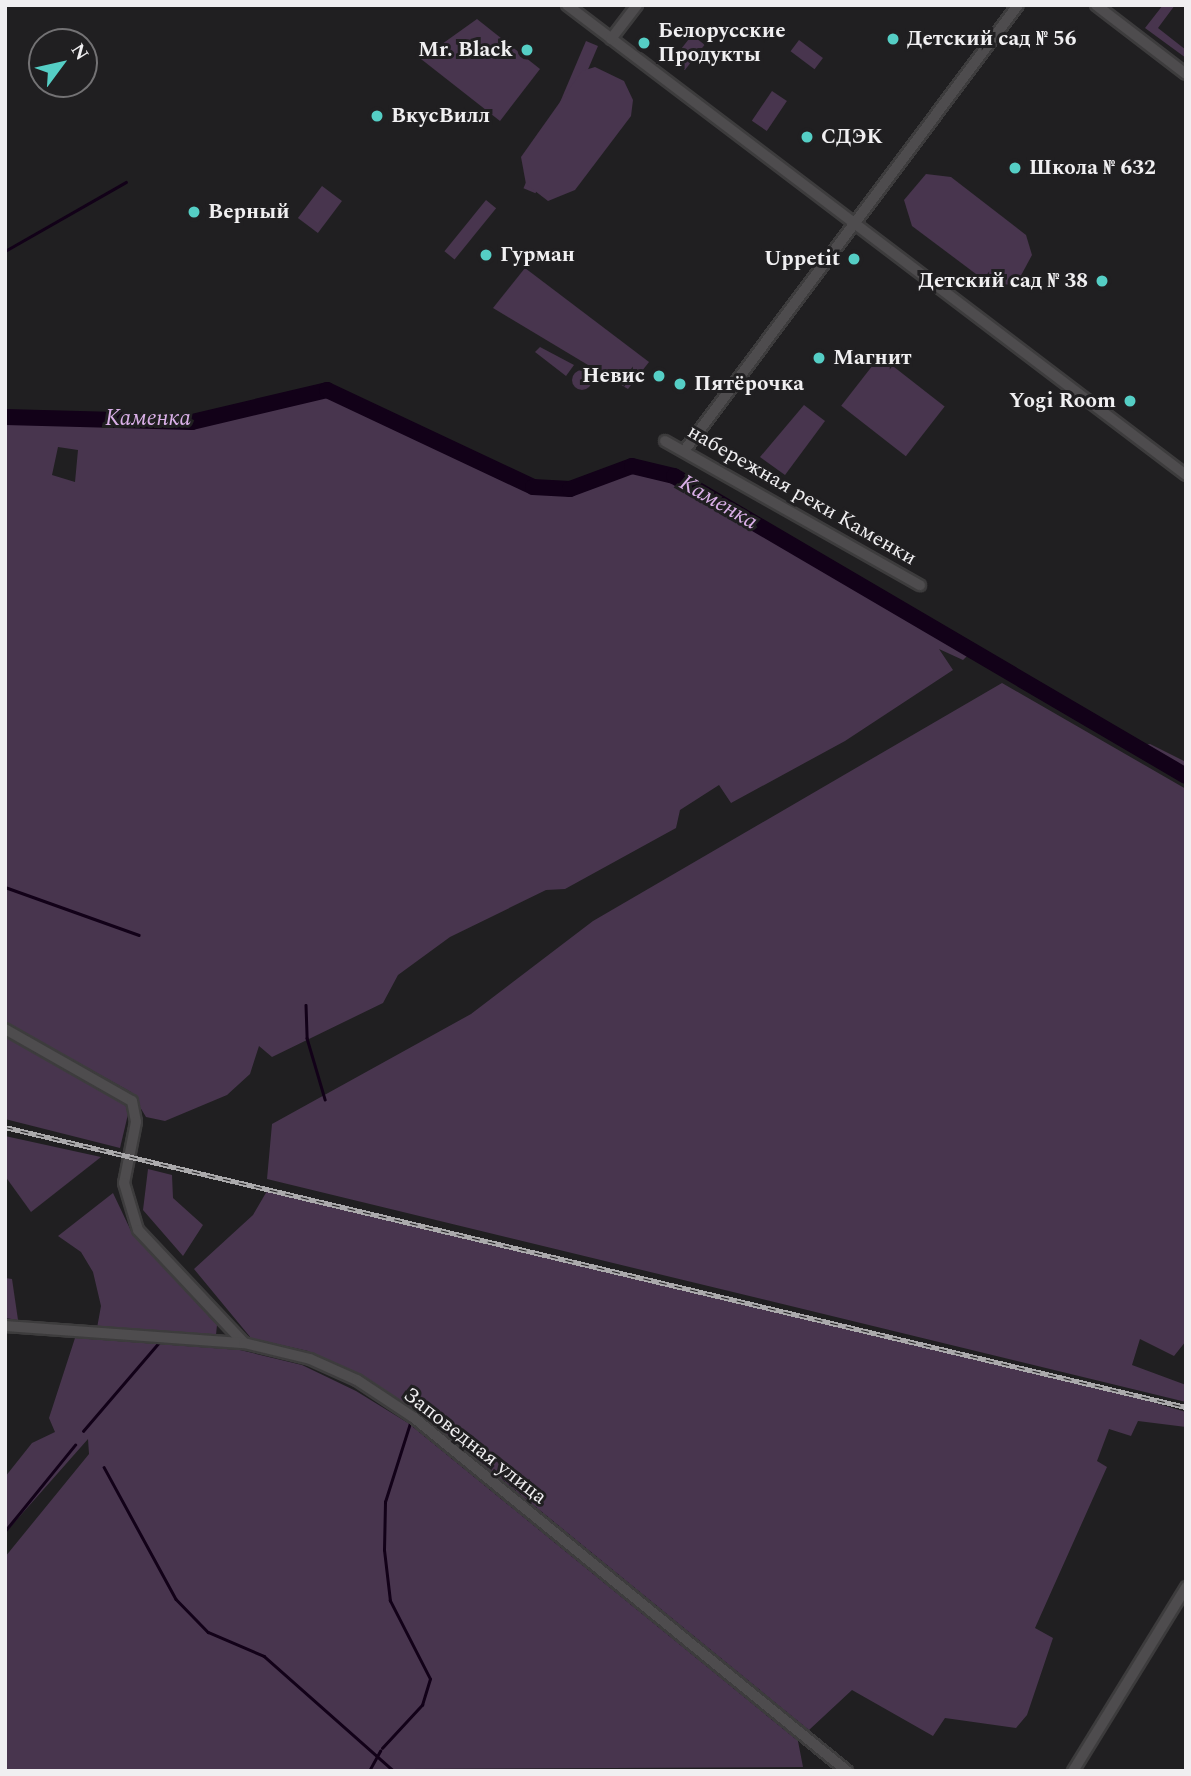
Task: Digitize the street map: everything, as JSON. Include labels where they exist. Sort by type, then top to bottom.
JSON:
[{"type":"street","points":[[567,5],[1186,475]]},
{"type":"street","points":[[611,39],[637,5]]},
{"type":"street","points":[[687,447],[1018,5]]},
{"type":"street","points":[[1096,5],[1186,74]]},
{"type":"street","name":"набережная реки Каменки","points":[[665,440],[687,447],[920,584]]},
{"type":"street","points":[[5,1029],[132,1101],[136,1122],[124,1183],[138,1230],[244,1343]]},
{"type":"street","name":"Заповедная улица","points":[[5,1326],[244,1343],[329,1365],[412,1417],[847,1771]]},
{"type":"street","points":[[1073,1771],[1186,1587]]},
{"type":"shaded area","points":[[1163,5],[1175,5],[1158,28],[1186,50],[1186,58],[1145,28]]},
{"type":"shaded area","points":[[477,19],[540,69],[500,121],[421,59]]},
{"type":"shaded area","points":[[692,35],[705,45],[685,70],[672,60]]},
{"type":"shaded area","points":[[799,40],[823,58],[815,69],[791,51]]},
{"type":"shaded area","points":[[586,41],[598,46],[535,193],[523,188]]},
{"type":"shaded area","points":[[595,67],[624,81],[633,100],[631,116],[575,190],[548,201],[526,184],[521,157],[582,71]]},
{"type":"shaded area","points":[[772,91],[787,101],[767,131],[752,121]]},
{"type":"shaded area","points":[[926,174],[951,177],[1026,235],[1032,255],[1018,281],[1003,286],[984,280],[912,226],[904,200]]},
{"type":"shaded area","points":[[322,186],[342,201],[318,233],[298,218]]},
{"type":"shaded area","points":[[486,200],[496,208],[455,259],[444,251]]},
{"type":"shaded area","points":[[525,268],[649,362],[628,389],[493,308]]},
{"type":"shaded area","points":[[540,347],[574,365],[566,376],[535,352]]},
{"type":"shaded area","points":[[880,356],[945,406],[906,456],[841,406]]},
{"type":"shaded area","points":[[578,370],[586,370],[592,380],[586,390],[578,390],[572,384],[572,376]]},
{"type":"shaded area","points":[[323,393],[533,493],[620,474],[632,466],[674,476],[972,651],[963,660],[939,649],[953,670],[845,741],[731,803],[719,785],[680,810],[676,828],[565,889],[546,890],[450,937],[398,975],[383,1003],[272,1057],[259,1046],[250,1074],[227,1095],[165,1121],[146,1117],[131,1092],[5,1022],[5,422],[191,427]],"holes":[[[58,447],[78,450],[75,482],[52,475]]]},
{"type":"shaded area","points":[[804,405],[825,421],[785,475],[760,457]]},
{"type":"shaded area","points":[[1002,683],[1186,789],[1186,1341],[1174,1356],[1140,1339],[1132,1365],[1186,1385],[1186,1402],[267,1179],[272,1124],[471,1014],[593,921]]},
{"type":"shaded area","points":[[1150,744],[1186,762],[1186,776],[1136,747]]},
{"type":"shaded area","points":[[5,1036],[121,1099],[129,1110],[120,1148],[5,1119]]},
{"type":"shaded area","points":[[5,1136],[101,1157],[31,1212],[5,1176]]},
{"type":"shaded area","points":[[148,1169],[172,1175],[173,1198],[203,1225],[183,1256],[143,1210]]},
{"type":"shaded area","points":[[267,1191],[1122,1393],[1186,1412],[1186,1427],[1138,1421],[1131,1436],[1109,1429],[1097,1461],[1107,1467],[1035,1628],[1053,1638],[1027,1715],[1016,1728],[945,1718],[933,1736],[852,1690],[809,1730],[417,1410],[308,1351],[251,1338],[194,1269],[253,1215]]},
{"type":"shaded area","points":[[113,1193],[132,1233],[217,1325],[216,1335],[97,1328],[101,1306],[93,1272],[81,1252],[58,1236]]},
{"type":"shaded area","points":[[5,1278],[12,1279],[18,1320],[5,1318]]},
{"type":"shaded area","points":[[75,1338],[240,1350],[302,1365],[356,1391],[408,1423],[798,1741],[803,1767],[5,1771],[5,1557],[89,1454],[88,1439],[5,1533],[5,1477],[32,1443],[55,1432],[49,1418]]},
{"type":"waterway","points":[[5,251],[126,182]]},
{"type":"waterway","name":"Каменка","points":[[5,417],[192,422],[327,390],[533,487],[570,489],[632,466],[674,476],[1186,776]]},
{"type":"waterway","points":[[5,887],[139,935]]},
{"type":"waterway","points":[[306,1005],[307,1038],[325,1099]]},
{"type":"waterway","points":[[83,1431],[161,1340]]},
{"type":"waterway","points":[[382,1748],[422,1705],[430,1679],[390,1601],[384,1550],[385,1502],[411,1420]]},
{"type":"waterway","points":[[5,1531],[75,1445]]},
{"type":"waterway","points":[[104,1467],[176,1599],[208,1632],[264,1656],[394,1771]]},
{"type":"waterway","points":[[369,1771],[380,1751]]},
{"type":"railway","points":[[5,1127],[1186,1407]]},
{"type":"place","name":"Детский сад № 56","points":[[893,39]]},
{"type":"place","name":"Белорусские Продукты","points":[[644,43]]},
{"type":"place","name":"Mr. Black","points":[[527,50]]},
{"type":"place","name":"ВкусВилл","points":[[377,116]]},
{"type":"place","name":"СДЭК","points":[[807,137]]},
{"type":"place","name":"Школа № 632","points":[[1015,168]]},
{"type":"place","name":"Верный","points":[[194,212]]},
{"type":"place","name":"Гурман","points":[[486,255]]},
{"type":"place","name":"Uppetit","points":[[854,259]]},
{"type":"place","name":"Детский сад № 38","points":[[1102,281]]},
{"type":"place","name":"Магнит","points":[[819,358]]},
{"type":"place","name":"Невис","points":[[659,376]]},
{"type":"place","name":"Пятёрочка","points":[[680,384]]},
{"type":"place","name":"Yogi Room","points":[[1130,401]]}]
